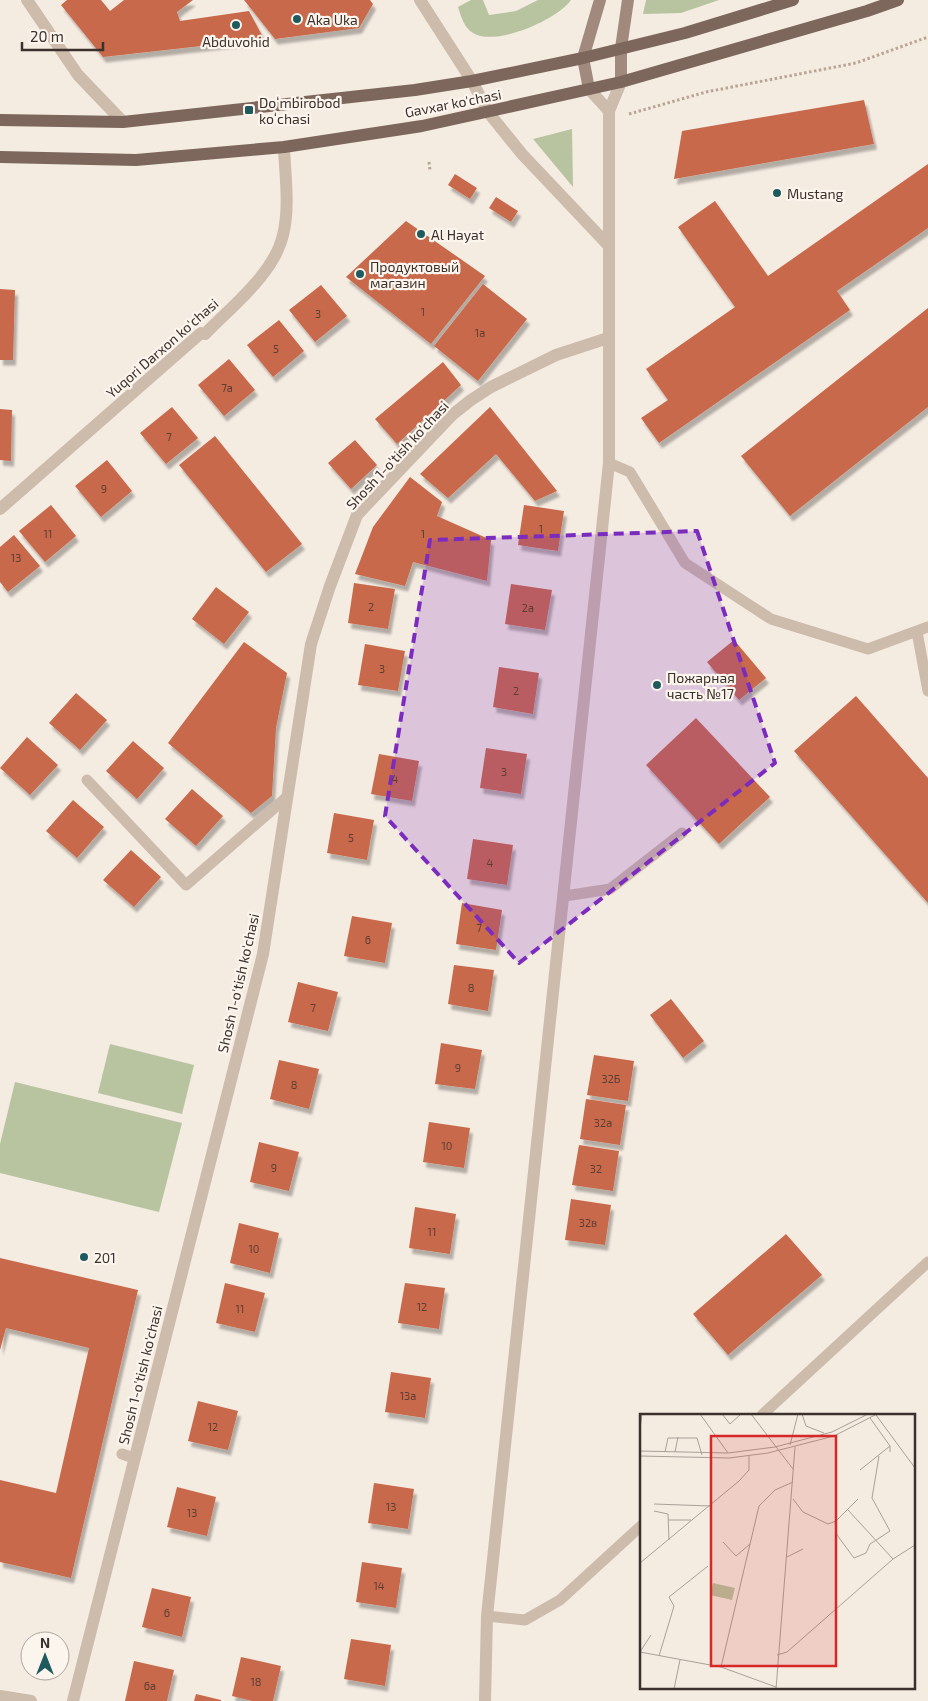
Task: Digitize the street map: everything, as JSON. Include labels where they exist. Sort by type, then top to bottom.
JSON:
[{"type":"main road","points":[[589,89],[583,58],[600,0]]},
{"type":"main road","points":[[621,82],[621,48],[628,0]]},
{"type":"main road","name":"Gavxar ko'chasi","points":[[0,120],[123,122],[249,110],[472,81],[583,58],[685,33],[793,0]]},
{"type":"main road","name":"Gavxar ko'chasi","points":[[0,157],[136,160],[284,147],[422,126],[621,82],[867,11],[898,0]]},
{"type":"street","points":[[27,0],[78,75],[123,122]]},
{"type":"street","points":[[420,0],[472,81],[488,112],[522,154],[608,245]]},
{"type":"street","points":[[485,1701],[487,1616],[565,896],[609,463],[609,115],[621,82]]},
{"type":"street","points":[[589,89],[609,115]]},
{"type":"street","name":"Yuqori Darxon ko'chasi","points":[[0,509],[201,333],[205,334],[255,282],[274,258],[283,235],[285,222],[284,147]]},
{"type":"street","name":"Shosh 1-o'tish ko'chasi","points":[[73,1701],[263,954],[311,644],[330,586],[357,515],[452,415],[471,400],[490,387],[556,355],[608,338]]},
{"type":"street","points":[[0,1696],[31,1701]]},
{"type":"lane","points":[[609,463],[630,472],[685,563],[772,619],[868,649],[928,627]]},
{"type":"lane","points":[[917,632],[928,691]]},
{"type":"lane","points":[[87,780],[186,885],[287,797]]},
{"type":"lane","points":[[565,896],[610,889],[682,833]]},
{"type":"lane","points":[[763,1414],[928,1262]]},
{"type":"lane","points":[[122,1454],[134,1458]]},
{"type":"lane","points":[[487,1616],[525,1620],[560,1600],[640,1527]]},
{"type":"path","points":[[609,115],[706,92],[856,63],[928,37]]},
{"type":"path","points":[[429,162],[430,171]]},
{"type":"highlighted area","points":[[697,531],[775,763],[519,963],[385,816],[430,540]]},
{"type":"green space","points":[[471,0],[483,0],[489,15],[516,11],[538,0],[571,0],[564,8],[540,23],[496,37],[473,33],[465,25],[458,7]]},
{"type":"green space","points":[[646,0],[719,0],[681,13],[643,14]]},
{"type":"green space","points":[[572,129],[573,187],[533,139]]},
{"type":"green space","points":[[110,1044],[194,1065],[182,1114],[98,1093]]},
{"type":"green space","points":[[15,1082],[182,1123],[159,1212],[0,1173],[0,1144]]},
{"type":"building","points":[[67,0],[101,0],[110,11],[124,0],[193,0],[177,12],[180,21],[249,11],[264,39],[103,57],[61,5]]},
{"type":"building","points":[[244,0],[370,0],[373,4],[359,28],[275,39]]},
{"type":"building","points":[[864,100],[874,144],[674,179],[682,131]]},
{"type":"building","points":[[928,164],[928,228],[837,291],[850,310],[659,443],[641,418],[668,400],[646,369],[735,307],[678,227],[715,201],[768,276]]},
{"type":"building","points":[[455,174],[477,188],[470,199],[448,185]]},
{"type":"building","points":[[496,197],[518,211],[511,222],[489,208]]},
{"type":"building","points":[[406,221],[485,276],[431,344],[346,277]]},
{"type":"building","points":[[483,284],[527,319],[478,381],[434,346]]},
{"type":"building","points":[[321,285],[347,316],[315,342],[289,310]]},
{"type":"building","points":[[0,289],[15,290],[13,360],[0,360]]},
{"type":"building","points":[[928,308],[928,407],[790,516],[741,456]]},
{"type":"building","points":[[279,320],[304,351],[273,377],[247,345]]},
{"type":"building","points":[[229,359],[255,390],[224,416],[198,385]]},
{"type":"building","points":[[443,362],[461,385],[397,444],[375,419]]},
{"type":"building","points":[[172,407],[198,438],[166,464],[140,433]]},
{"type":"building","points":[[490,407],[557,491],[535,501],[496,454],[448,498],[420,474]]},
{"type":"building","points":[[0,409],[12,410],[11,461],[0,460]]},
{"type":"building","points":[[215,436],[302,544],[266,572],[179,465]]},
{"type":"building","points":[[355,440],[377,465],[351,489],[328,463]]},
{"type":"building","points":[[107,460],[132,491],[101,517],[75,486]]},
{"type":"building","points":[[410,477],[442,502],[437,516],[491,540],[487,581],[413,562],[405,586],[355,574],[373,527]]},
{"type":"building","points":[[51,505],[76,536],[45,562],[19,531]]},
{"type":"building","points":[[524,505],[564,511],[558,551],[518,545]]},
{"type":"building","points":[[14,535],[40,566],[8,592],[0,582],[0,547]]},
{"type":"building","points":[[354,583],[395,589],[388,629],[348,623]]},
{"type":"building","points":[[511,584],[552,590],[545,630],[505,624]]},
{"type":"building","points":[[216,587],[249,612],[224,644],[192,619]]},
{"type":"building","points":[[734,640],[766,678],[739,700],[707,662]]},
{"type":"building","points":[[244,642],[287,673],[276,728],[272,796],[251,813],[168,743]]},
{"type":"building","points":[[365,644],[405,651],[398,691],[358,685]]},
{"type":"building","points":[[499,667],[539,673],[533,714],[493,707]]},
{"type":"building","points":[[76,693],[107,720],[80,750],[49,723]]},
{"type":"building","points":[[856,696],[928,778],[928,903],[794,751]]},
{"type":"building","points":[[696,718],[770,797],[719,844],[646,765]]},
{"type":"building","points":[[27,737],[58,765],[30,795],[0,768]]},
{"type":"building","points":[[133,741],[164,768],[137,799],[106,771]]},
{"type":"building","points":[[486,748],[527,754],[521,794],[480,788]]},
{"type":"building","points":[[379,754],[419,761],[412,801],[371,794]]},
{"type":"building","points":[[192,789],[223,816],[196,846],[165,819]]},
{"type":"building","points":[[73,800],[104,827],[77,858],[46,831]]},
{"type":"building","points":[[334,813],[374,820],[367,860],[327,853]]},
{"type":"building","points":[[473,839],[513,845],[507,885],[467,879]]},
{"type":"building","points":[[131,850],[161,877],[134,907],[103,880]]},
{"type":"building","points":[[462,903],[502,910],[496,950],[456,944]]},
{"type":"building","points":[[352,916],[392,923],[385,963],[344,956]]},
{"type":"building","points":[[454,965],[494,970],[488,1011],[448,1004]]},
{"type":"building","points":[[298,982],[338,992],[328,1031],[288,1022]]},
{"type":"building","points":[[671,999],[704,1041],[683,1058],[650,1015]]},
{"type":"building","points":[[441,1043],[482,1050],[475,1089],[435,1084]]},
{"type":"building","points":[[594,1055],[634,1061],[628,1101],[587,1095]]},
{"type":"building","points":[[279,1060],[319,1069],[309,1109],[270,1099]]},
{"type":"building","points":[[586,1099],[626,1105],[620,1145],[580,1139]]},
{"type":"building","points":[[429,1122],[470,1128],[464,1168],[423,1162]]},
{"type":"building","points":[[259,1142],[299,1152],[289,1191],[250,1182]]},
{"type":"building","points":[[579,1145],[619,1151],[613,1191],[572,1185]]},
{"type":"building","points":[[571,1199],[611,1205],[605,1245],[565,1240]]},
{"type":"building","points":[[415,1207],[456,1214],[450,1254],[409,1248]]},
{"type":"building","points":[[239,1223],[279,1233],[270,1273],[230,1263]]},
{"type":"building","points":[[786,1234],[822,1275],[728,1355],[693,1314]]},
{"type":"building","points":[[0,1258],[138,1290],[71,1578],[0,1562],[0,1480],[56,1493],[89,1348],[6,1328],[0,1350]]},
{"type":"building","points":[[225,1283],[265,1293],[255,1332],[216,1323]]},
{"type":"building","points":[[405,1283],[445,1288],[439,1329],[398,1323]]},
{"type":"building","points":[[391,1372],[431,1378],[425,1418],[385,1412]]},
{"type":"building","points":[[198,1401],[238,1411],[228,1450],[188,1441]]},
{"type":"building","points":[[374,1483],[414,1489],[408,1529],[368,1523]]},
{"type":"building","points":[[177,1487],[216,1497],[207,1536],[167,1527]]},
{"type":"building","points":[[362,1562],[402,1568],[396,1608],[356,1602]]},
{"type":"building","points":[[152,1588],[191,1597],[182,1637],[142,1627]]},
{"type":"building","points":[[351,1639],[391,1645],[385,1686],[344,1679]]},
{"type":"building","points":[[241,1657],[281,1666],[273,1701],[252,1701],[232,1696]]},
{"type":"building","points":[[134,1661],[174,1670],[167,1701],[125,1701]]},
{"type":"building","points":[[196,1694],[221,1700],[221,1701],[194,1701]]},
{"type":"place","name":"Aka Uka","points":[[297,19]]},
{"type":"place","name":"Abduvohid","points":[[236,25]]},
{"type":"place","name":"Doʻmbirobod koʻchasi","points":[[249,110]]},
{"type":"place","name":"Mustang","points":[[777,193]]},
{"type":"place","name":"Al Hayat","points":[[421,234]]},
{"type":"place","name":"Продуктовый магазин","points":[[360,274]]},
{"type":"place","name":"Пожарная часть №17","points":[[657,685]]},
{"type":"place","name":"201","points":[[84,1257]]}]
